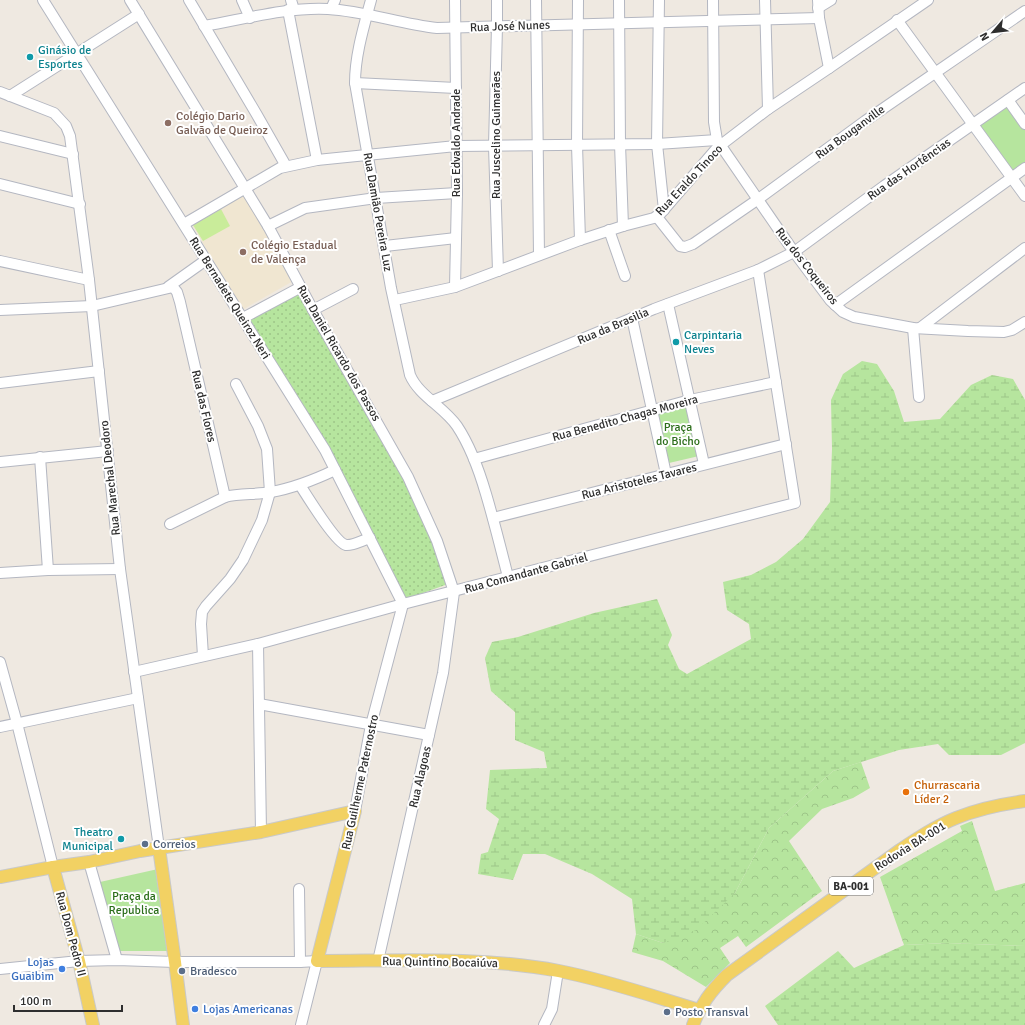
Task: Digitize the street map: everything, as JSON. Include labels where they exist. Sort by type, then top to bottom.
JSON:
[{"type":"main road","name":"Rodovia BA-001","points":[[699,1010],[718,985],[744,962],[900,850],[926,834],[958,818],[994,807],[1025,801]]},
{"type":"main road","points":[[0,878],[140,851],[261,832],[355,811]]},
{"type":"main road","name":"Rua Guilherme Paternostro","points":[[317,961],[355,811]]},
{"type":"main road","points":[[159,848],[183,1025]]},
{"type":"main road","name":"Rua Dom Pedro II","points":[[53,867],[79,961],[93,1025]]},
{"type":"main road","name":"Rua Quintino Bocaiúva","points":[[317,961],[462,961],[502,963],[558,970],[611,983],[699,1010]]},
{"type":"main road","name":"BA-001","points":[[693,1025],[699,1010]]},
{"type":"street","name":"Rua Bernadete Queiroz Neri","points":[[43,0],[325,450],[403,604]]},
{"type":"street","name":"Rua Daniel Ricardo dos Passos","points":[[130,0],[268,226],[313,310],[408,477],[437,541],[454,592]]},
{"type":"street","points":[[189,0],[286,166]]},
{"type":"street","points":[[242,0],[250,18]]},
{"type":"street","name":"Rua Damião Pereira Luz","points":[[371,0],[355,70],[355,83],[410,375],[417,386],[457,426],[474,459],[493,518],[508,577]]},
{"type":"street","name":"Rua Edvaldo Andrade","points":[[455,0],[457,193],[455,287]]},
{"type":"street","name":"Rua Juscelino Guimarães","points":[[496,0],[497,26],[494,146],[498,271]]},
{"type":"street","points":[[536,0],[539,256]]},
{"type":"street","points":[[578,0],[580,240]]},
{"type":"street","points":[[619,0],[620,144],[623,226]]},
{"type":"street","points":[[659,0],[657,144],[660,213]]},
{"type":"street","points":[[184,224],[271,173],[286,166],[318,160],[456,146],[718,143],[714,122],[713,0]]},
{"type":"street","points":[[765,0],[768,109]]},
{"type":"street","points":[[829,68],[819,9],[831,0]]},
{"type":"street","name":"Rua Eraldo Tinoco","points":[[395,300],[455,287],[580,240],[609,230],[649,220],[660,213],[718,143],[928,0]]},
{"type":"street","name":"Rua José Nunes","points":[[204,26],[250,18],[291,7],[333,5],[367,15],[424,26],[455,28],[765,18],[819,9]]},
{"type":"street","points":[[291,7],[318,160]]},
{"type":"street","name":"Rua Bouganville","points":[[660,213],[676,241],[681,246],[688,246],[757,200],[865,121],[1025,11]]},
{"type":"street","points":[[0,92],[10,96],[139,14]]},
{"type":"street","points":[[897,20],[1025,196]]},
{"type":"street","points":[[355,83],[456,88]]},
{"type":"street","name":"Rua das Hortências","points":[[794,252],[884,186],[1025,88]]},
{"type":"street","name":"Rua Marechal Deodoro","points":[[10,96],[54,113],[62,121],[68,131],[73,154],[92,306],[120,568],[159,848]]},
{"type":"street","points":[[1008,100],[1025,124]]},
{"type":"street","points":[[0,136],[73,154]]},
{"type":"street","name":"Rua dos Coqueiros","points":[[718,143],[794,252],[835,305],[843,312],[854,317],[916,328],[996,333],[1012,330],[1025,322]]},
{"type":"street","points":[[835,305],[1025,168]]},
{"type":"street","points":[[0,184],[80,204]]},
{"type":"street","points":[[268,226],[305,208],[376,198],[457,193]]},
{"type":"street","points":[[609,230],[625,276]]},
{"type":"street","points":[[385,246],[456,238]]},
{"type":"street","points":[[919,397],[916,328],[1025,248]]},
{"type":"street","name":"Rua da Brasilia","points":[[432,401],[632,318],[758,270],[794,252]]},
{"type":"street","points":[[0,310],[92,306],[168,287],[206,260]]},
{"type":"street","points":[[0,261],[89,280]]},
{"type":"street","points":[[758,270],[786,444]]},
{"type":"street","name":"Rua das Flores","points":[[168,287],[174,288],[180,302],[225,496]]},
{"type":"street","points":[[243,318],[301,287]]},
{"type":"street","points":[[313,310],[353,289]]},
{"type":"street","points":[[668,304],[704,464]]},
{"type":"street","points":[[632,318],[666,474]]},
{"type":"street","points":[[0,383],[99,372]]},
{"type":"street","name":"Rua Benedito Chagas Moreira","points":[[474,459],[652,409],[776,382]]},
{"type":"street","points":[[203,656],[201,624],[202,612],[230,579],[243,560],[262,520],[270,492],[267,449],[258,426],[236,384]]},
{"type":"street","name":"Rua Comandante Gabriel","points":[[134,672],[258,644],[403,604],[795,503],[786,444]]},
{"type":"street","name":"Rua Aristoteles Tavares","points":[[493,518],[786,444]]},
{"type":"street","points":[[0,462],[108,450]]},
{"type":"street","points":[[40,458],[48,570]]},
{"type":"street","points":[[170,524],[225,496],[270,492],[300,485],[335,470]]},
{"type":"street","points":[[300,485],[330,529],[343,544],[349,545],[370,538]]},
{"type":"street","points":[[0,573],[120,568]]},
{"type":"street","name":"Rua Alagoas","points":[[378,961],[443,673],[454,592]]},
{"type":"street","name":"Rua Guilherme Paternostro","points":[[355,811],[371,725],[403,604]]},
{"type":"street","points":[[258,644],[261,832]]},
{"type":"street","points":[[0,662],[53,867]]},
{"type":"street","points":[[0,727],[138,698]]},
{"type":"street","points":[[259,704],[430,735]]},
{"type":"street","points":[[88,862],[117,960]]},
{"type":"street","points":[[299,889],[300,962]]},
{"type":"street","name":"Rua Quintino Bocaiúva","points":[[0,969],[79,961],[117,960],[175,962],[317,961]]},
{"type":"street","points":[[301,1025],[317,961]]},
{"type":"street","points":[[544,1025],[552,1009],[558,970]]},
{"type":"shaded area","name":"Colégio Estadual de Valença","points":[[245,192],[295,280],[242,310],[191,223]]},
{"type":"green space","points":[[1008,104],[1025,127],[1025,163],[1012,172],[979,126]]},
{"type":"green space","points":[[221,209],[230,226],[203,241],[193,225]]},
{"type":"green space","points":[[299,293],[379,432],[423,518],[448,584],[409,598],[404,596],[248,321]]},
{"type":"green space","points":[[862,361],[877,364],[894,391],[904,422],[940,419],[971,385],[992,375],[1013,379],[1025,400],[1025,743],[1001,755],[949,755],[938,744],[899,750],[833,771],[769,828],[735,893],[696,930],[663,943],[636,934],[632,899],[592,874],[545,854],[523,854],[513,880],[478,874],[481,854],[488,852],[499,819],[486,809],[490,770],[547,768],[544,752],[515,740],[515,712],[491,691],[485,658],[492,642],[518,637],[594,613],[657,599],[672,635],[668,645],[679,669],[687,674],[751,639],[749,624],[727,610],[723,582],[751,575],[776,562],[803,539],[830,502],[832,449],[831,400],[843,374]]},
{"type":"green space","name":"Praça do Bicho","points":[[687,405],[699,456],[669,463],[657,412]]},
{"type":"green space","points":[[861,762],[870,788],[853,798],[822,809],[789,841],[822,891],[746,947],[738,936],[720,948],[730,963],[706,987],[663,961],[632,952],[636,934],[663,943],[735,893],[769,828],[833,771]]},
{"type":"green space","points":[[972,821],[995,891],[1025,883],[1025,946],[947,943],[904,945],[880,877],[962,831],[960,826]]},
{"type":"green space","name":"Praça da Republica","points":[[158,869],[170,951],[118,951],[100,882]]},
{"type":"green space","points":[[947,943],[1025,946],[1025,1025],[778,1025],[765,1006],[838,951],[854,968],[904,945]]},
{"type":"place","name":"Ginásio de Esportes","points":[[30,57]]},
{"type":"place","name":"Colégio Dario Galvão de Queiroz","points":[[168,123]]},
{"type":"place","name":"Colégio Estadual de Valença","points":[[243,252]]},
{"type":"place","name":"Carpintaria Neves","points":[[676,342]]},
{"type":"place","name":"Churrascaria Líder 2","points":[[906,792]]},
{"type":"place","name":"Theatro Municipal","points":[[121,839]]},
{"type":"place","name":"Correios","points":[[145,844]]},
{"type":"place","name":"Lojas Guaibim","points":[[62,969]]},
{"type":"place","name":"Bradesco","points":[[182,971]]},
{"type":"place","name":"Lojas Americanas","points":[[195,1009]]},
{"type":"place","name":"Posto Transval","points":[[667,1012]]}]
